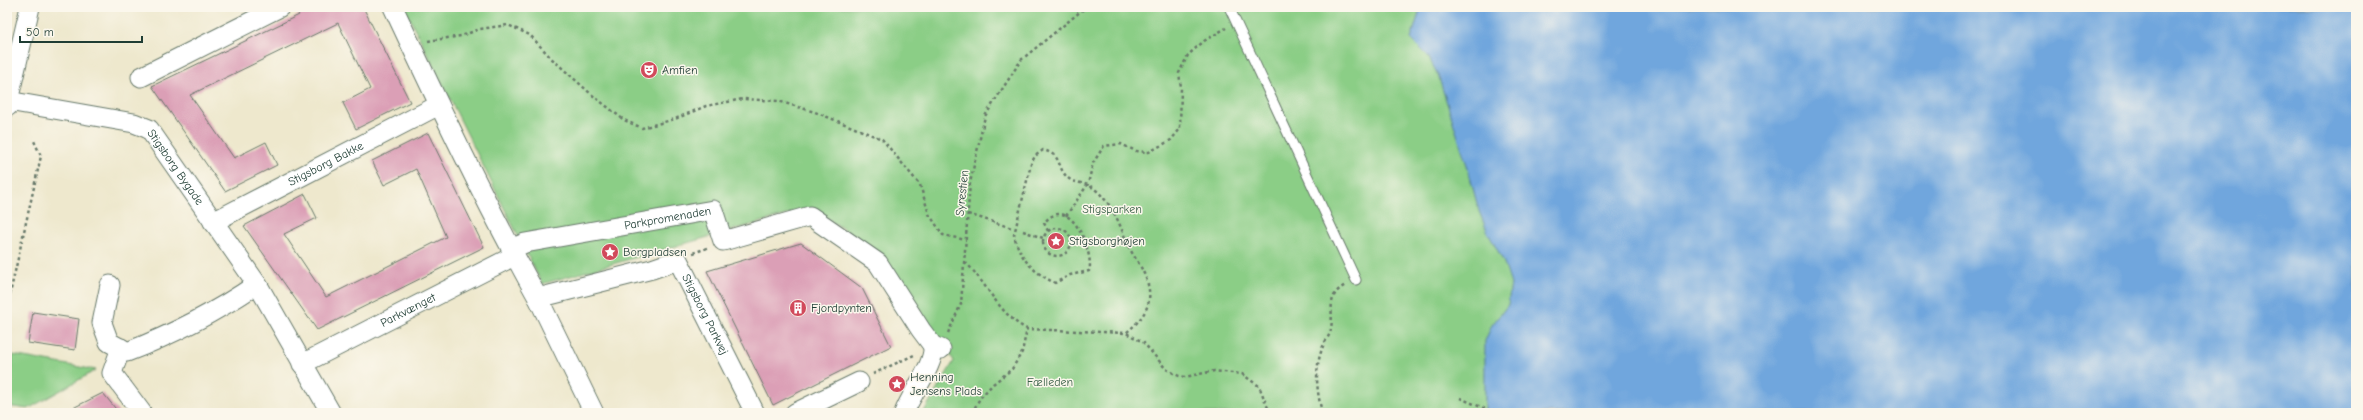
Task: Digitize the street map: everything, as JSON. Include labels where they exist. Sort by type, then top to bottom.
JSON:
[{"type":"street","points":[[7,102],[30,7]]},
{"type":"street","points":[[141,77],[280,7]]},
{"type":"street","points":[[393,7],[439,105],[512,252],[538,298],[594,413]]},
{"type":"street","name":"Stigsborg Bygade","points":[[7,102],[134,123],[149,129],[159,140],[182,179],[258,284],[331,413]]},
{"type":"street","name":"Stigsborg Bakke","points":[[213,222],[439,105]]},
{"type":"street","name":"Parkpromenaden","points":[[512,252],[525,243],[713,210],[723,241]]},
{"type":"street","points":[[723,241],[810,216],[878,263],[937,348],[909,400],[904,413]]},
{"type":"street","name":"Parkvænget","points":[[302,364],[512,252]]},
{"type":"street","name":"Stigsborg Parkvej","points":[[538,298],[652,269],[678,260],[755,413]]},
{"type":"street","points":[[110,285],[102,323],[109,342],[127,352],[164,338],[226,305],[258,284]]},
{"type":"street","points":[[121,348],[112,373],[142,413]]},
{"type":"street","points":[[795,413],[859,382]]},
{"type":"lane","points":[[1229,7],[1356,280]]},
{"type":"path","name":"Syrestien","points":[[937,348],[960,304],[965,262],[970,183],[985,116],[1021,60],[1086,7]]},
{"type":"path","points":[[1066,216],[1088,184],[1093,163],[1104,146],[1121,144],[1136,151],[1149,152],[1171,140],[1180,129],[1181,87],[1179,73],[1188,55],[1204,41],[1236,22]]},
{"type":"path","points":[[410,44],[461,36],[480,29],[508,25],[530,35],[551,58],[591,94],[624,120],[642,128],[675,119],[706,106],[743,99],[778,101],[815,112],[882,139],[920,185],[929,214],[943,235],[966,240]]},
{"type":"path","points":[[7,307],[41,156],[34,141]]},
{"type":"path","points":[[1048,231],[1044,224],[1050,216],[1061,214],[1070,218],[1078,228],[1091,262],[1089,271],[1070,275],[1055,284],[1031,269],[1017,246],[1014,235],[1031,164],[1035,156],[1043,150],[1051,152],[1057,158],[1066,177],[1072,181],[1088,184],[1108,203],[1118,219],[1127,243],[1145,274],[1149,303],[1145,315],[1126,333]]},
{"type":"path","points":[[968,214],[1012,228]]},
{"type":"path","points":[[1060,228],[1066,231],[1071,244],[1069,250],[1058,256],[1051,255],[1046,251],[1043,238],[1048,231],[1060,228]]},
{"type":"path","points":[[1023,231],[1043,238]]},
{"type":"path","points":[[678,260],[723,241]]},
{"type":"path","points":[[965,262],[979,275],[1004,311],[1018,325],[1027,329],[1126,333],[1143,342],[1166,369],[1179,376],[1185,377],[1214,371],[1242,374],[1259,386],[1270,413]]},
{"type":"path","points":[[1322,413],[1316,385],[1319,359],[1331,329],[1330,304],[1341,287],[1356,280]]},
{"type":"path","points":[[972,413],[980,398],[993,384],[1012,369],[1022,352],[1027,329]]},
{"type":"path","points":[[859,382],[900,360],[937,348]]},
{"type":"path","points":[[1460,398],[1494,413]]},
{"type":"green space","name":"Stigsparken","points":[[404,7],[1421,7],[1411,39],[1428,56],[1438,75],[1467,165],[1479,211],[1488,233],[1503,260],[1511,284],[1508,305],[1492,325],[1485,341],[1485,413],[923,413],[954,361],[882,254],[811,208],[542,284]]},
{"type":"green space","points":[[13,355],[96,370],[28,409],[7,406]]},
{"type":"water","points":[[1421,7],[2356,7],[2356,413],[1485,413],[1485,341],[1492,325],[1508,305],[1511,284],[1503,260],[1488,233],[1479,211],[1467,165],[1438,75],[1428,56],[1411,39]]},
{"type":"building","points":[[307,7],[363,7],[410,102],[356,129],[343,103],[370,89],[338,23],[190,95],[234,158],[266,142],[277,165],[225,191],[152,86],[299,15],[297,12]]},
{"type":"building","points":[[428,133],[484,247],[317,330],[244,226],[305,194],[317,218],[284,234],[326,297],[446,237],[416,169],[384,185],[372,161]]},
{"type":"building","name":"Fjordpynten","points":[[801,243],[862,288],[891,346],[773,405],[707,271]]},
{"type":"building","points":[[33,312],[79,319],[75,350],[28,343]]},
{"type":"building","points":[[103,393],[119,413],[63,413]]},
{"type":"place","name":"Amfien","points":[[649,70]]},
{"type":"place","name":"Stigsborghøjen","points":[[1056,241]]},
{"type":"place","name":"Borgpladsen","points":[[610,252]]},
{"type":"place","name":"Fjordpynten","points":[[798,308]]},
{"type":"place","name":"Henning Jensens Plads","points":[[897,384]]},
{"type":"park label","name":"Fælleden","points":[[1050,382]]}]
